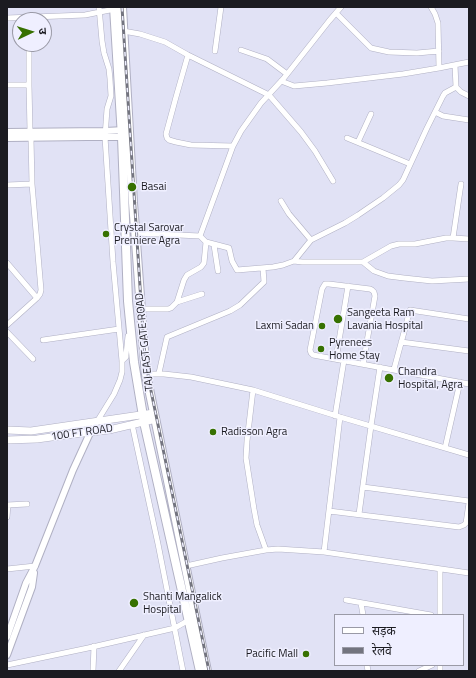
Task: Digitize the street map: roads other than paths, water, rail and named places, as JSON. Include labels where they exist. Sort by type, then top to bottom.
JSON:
[{"type":"main road","name":"TAJ EAST GATE ROAD","points":[[117,8],[123,30],[125,134],[136,232],[146,374],[207,671]]},
{"type":"main road","points":[[117,8],[125,134],[128,301],[134,362],[143,418],[200,671]]},
{"type":"main road","name":"100 FT ROAD","points":[[7,430],[31,431],[99,420],[155,416]]},
{"type":"main road","name":"100 FT ROAD","points":[[7,440],[37,439],[110,430],[132,424],[143,418]]},
{"type":"street","points":[[215,51],[221,7]]},
{"type":"street","points":[[200,236],[233,146],[241,131],[261,103],[287,74],[341,7]]},
{"type":"street","points":[[431,7],[438,23],[439,68]]},
{"type":"street","points":[[52,17],[72,16],[117,8]]},
{"type":"street","points":[[7,637],[26,583],[35,566],[56,511],[90,433],[114,394],[122,372],[105,134],[107,109],[111,91],[109,69],[102,41],[99,10]]},
{"type":"street","points":[[336,13],[371,48],[389,52],[417,53],[439,51]]},
{"type":"street","points":[[123,30],[165,42],[269,95],[301,132],[315,151],[333,181]]},
{"type":"street","points":[[242,50],[266,59],[287,74]]},
{"type":"street","points":[[7,325],[37,298],[41,290],[32,184],[28,85],[29,52]]},
{"type":"street","points":[[188,55],[166,134],[167,138],[169,140],[191,145],[233,146]]},
{"type":"street","points":[[281,81],[290,85],[299,86],[360,80],[469,62]]},
{"type":"street","points":[[455,65],[456,87],[461,92],[469,96]]},
{"type":"street","points":[[7,85],[28,85]]},
{"type":"street","points":[[136,232],[200,236],[206,242],[229,248],[232,261],[237,270],[283,265],[294,260],[311,240],[351,219],[395,189],[403,180],[445,93],[456,87]]},
{"type":"street","points":[[435,112],[443,116],[469,120]]},
{"type":"street","points":[[358,142],[371,114]]},
{"type":"street","points":[[7,132],[30,135]]},
{"type":"street","points":[[7,138],[30,135],[125,134]]},
{"type":"street","points":[[347,138],[410,164]]},
{"type":"street","points":[[7,185],[32,184]]},
{"type":"street","points":[[453,238],[460,184]]},
{"type":"street","points":[[281,201],[289,214],[311,240]]},
{"type":"street","points":[[294,260],[302,262],[363,262],[391,246],[398,244],[415,244],[453,238],[469,239]]},
{"type":"street","points":[[177,302],[187,275],[204,263],[206,242]]},
{"type":"street","points":[[214,245],[218,271]]},
{"type":"street","points":[[363,262],[374,271],[399,278],[432,280],[469,279]]},
{"type":"street","points":[[7,263],[37,298]]},
{"type":"street","points":[[159,374],[167,337],[230,311],[240,304],[264,282],[263,268]]},
{"type":"street","points":[[363,364],[375,296],[374,292],[370,289],[327,283],[323,286],[310,350],[313,355],[469,384]]},
{"type":"street","points":[[336,359],[348,286]]},
{"type":"street","points":[[141,309],[168,309],[177,302],[202,294]]},
{"type":"street","points":[[122,361],[126,357],[128,342],[128,301]]},
{"type":"street","points":[[394,369],[410,310],[469,319]]},
{"type":"street","points":[[43,340],[119,329]]},
{"type":"street","points":[[7,332],[33,359]]},
{"type":"street","points":[[401,342],[469,351]]},
{"type":"street","points":[[324,552],[344,360]]},
{"type":"street","points":[[359,514],[380,367]]},
{"type":"street","points":[[146,374],[192,377],[253,390],[469,455]]},
{"type":"street","points":[[445,448],[460,382]]},
{"type":"street","points":[[253,390],[246,458],[257,525],[266,550]]},
{"type":"street","points":[[132,424],[183,671]]},
{"type":"street","points":[[329,511],[459,527],[466,523],[469,502],[363,487]]},
{"type":"street","points":[[7,517],[8,505],[27,504]]},
{"type":"street","points":[[186,566],[222,558],[278,549],[324,552],[469,573]]},
{"type":"street","points":[[7,569],[35,566]]},
{"type":"street","points":[[7,655],[32,587],[35,566]]},
{"type":"street","points":[[438,614],[440,569]]},
{"type":"street","points":[[346,600],[425,614]]},
{"type":"street","points":[[361,603],[363,614]]},
{"type":"street","points":[[7,665],[175,628],[189,620]]},
{"type":"street","points":[[119,671],[144,635]]},
{"type":"street","points":[[93,671],[94,646]]},
{"type":"street","points":[[419,671],[430,666]]},
{"type":"railway","points":[[122,7],[145,357],[209,671]]},
{"type":"place","name":"Basai","points":[[132,187]]},
{"type":"place","name":"Crystal Sarovar Premiere Agra","points":[[106,234]]},
{"type":"place","name":"Sangeeta Ram Lavania Hospital","points":[[338,319]]},
{"type":"place","name":"Laxmi Sadan","points":[[322,326]]},
{"type":"place","name":"Pyrenees Home Stay","points":[[321,349]]},
{"type":"place","name":"Chandra Hospital, Agra","points":[[389,378]]},
{"type":"place","name":"Radisson Agra","points":[[213,432]]},
{"type":"place","name":"Shanti Mangalick Hospital","points":[[134,603]]},
{"type":"place","name":"Pacific Mall","points":[[306,654]]}]
